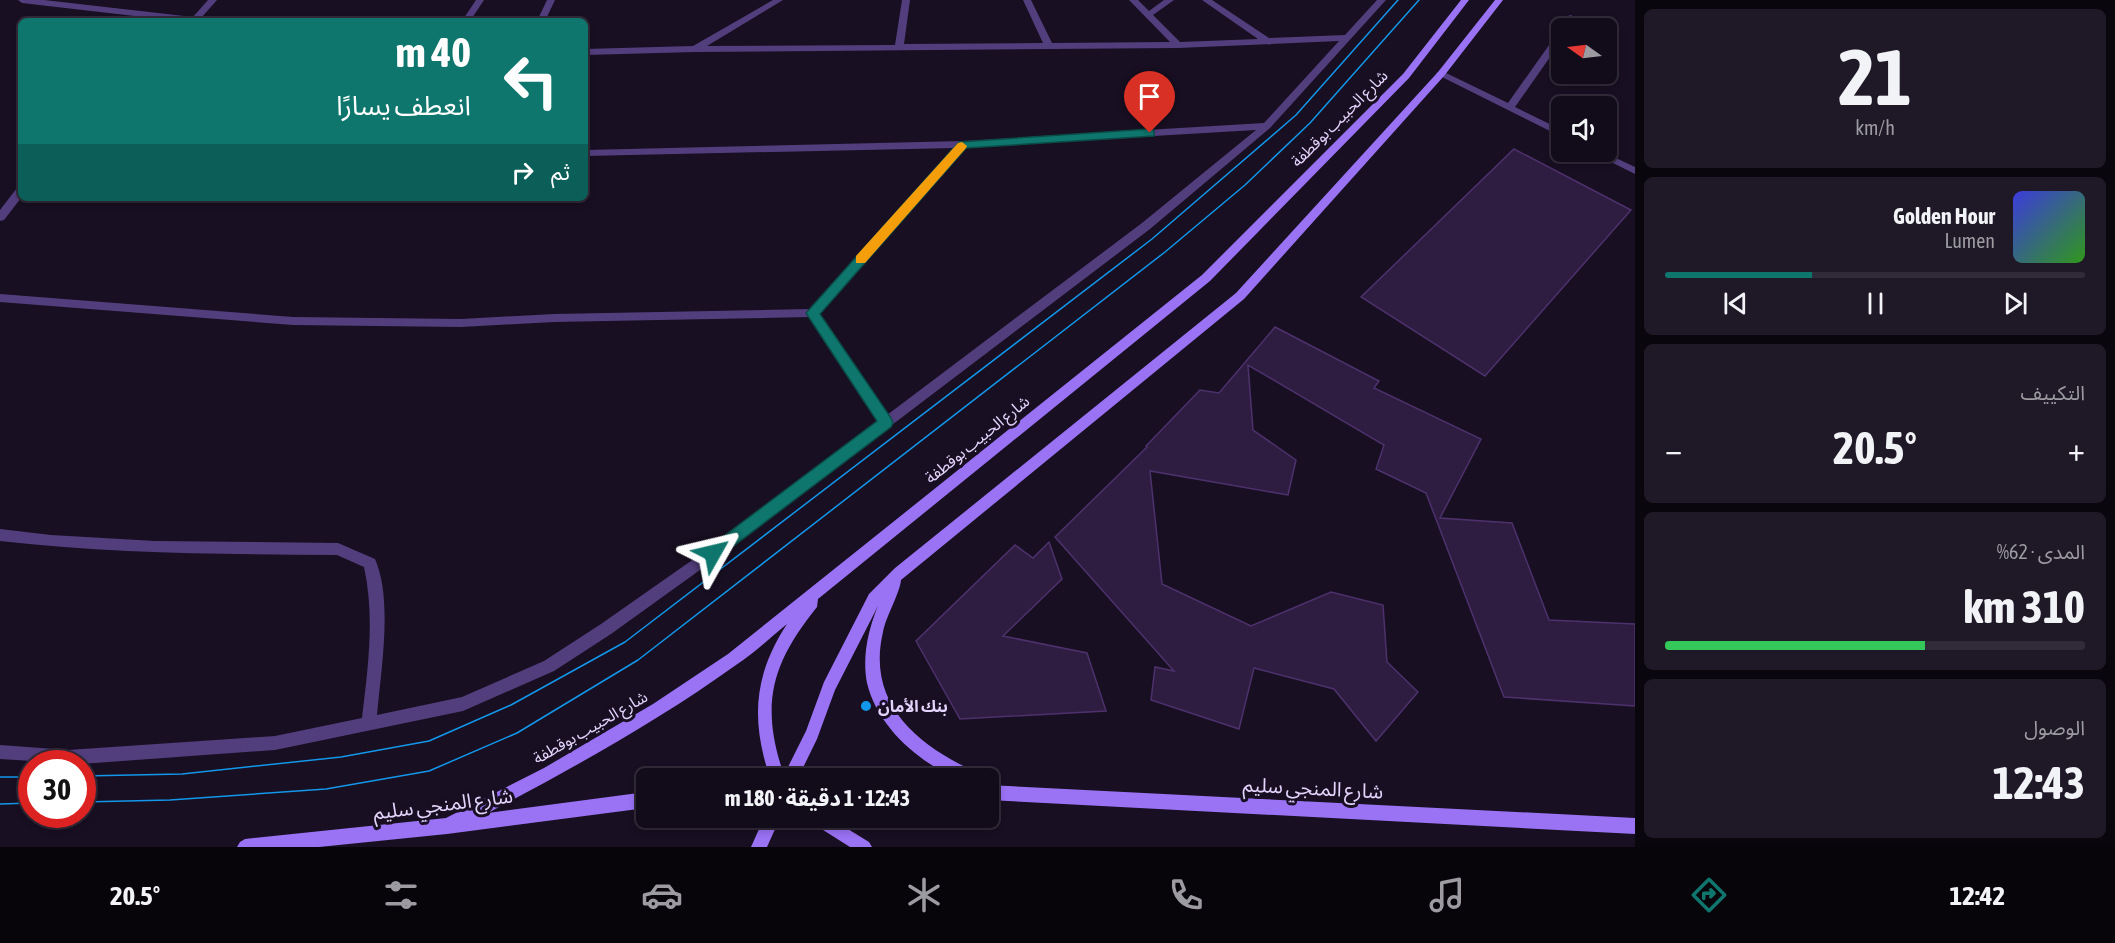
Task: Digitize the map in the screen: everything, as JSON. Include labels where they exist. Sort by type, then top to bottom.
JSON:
[{"type":"main road","name":"شارع الحبيب بوقطفة","points":[[447,826],[549,773],[658,709],[733,659],[1206,278],[1406,76],[1465,0]]},
{"type":"main road","points":[[795,768],[812,734],[829,687],[874,599],[900,572],[1240,296],[1441,74],[1499,0]]},
{"type":"main road","points":[[900,572],[877,625],[872,666],[880,699],[895,726],[928,755],[950,768]]},
{"type":"main road","points":[[773,768],[767,753],[763,707],[771,664],[798,617],[837,574]]},
{"type":"main road","points":[[999,790],[1005,792]]},
{"type":"main road","name":"شارع المنجي سليم","points":[[999,792],[1635,826]]},
{"type":"main road","name":"شارع المنجي سليم","points":[[245,847],[447,826],[636,801]]},
{"type":"main road","points":[[759,847],[768,828]]},
{"type":"main road","points":[[833,828],[864,847]]},
{"type":"street","points":[[22,0],[178,18]]},
{"type":"street","points":[[197,18],[213,0]]},
{"type":"street","points":[[468,18],[480,0]]},
{"type":"street","points":[[542,18],[551,0]]},
{"type":"street","points":[[695,50],[779,0]]},
{"type":"street","points":[[899,47],[906,0]]},
{"type":"street","points":[[1027,0],[1048,45]]},
{"type":"street","points":[[1133,0],[1178,45]]},
{"type":"street","points":[[1148,15],[1170,0]]},
{"type":"street","points":[[1206,0],[1266,40]]},
{"type":"street","points":[[0,752],[68,757],[275,743],[463,704],[549,666],[606,629],[713,553],[1146,226],[1267,126],[1300,87],[1349,38],[1382,0]]},
{"type":"street","points":[[91,8],[96,18]]},
{"type":"street","points":[[588,52],[1178,45],[1349,38]]},
{"type":"street","points":[[1509,108],[1551,49]]},
{"type":"street","points":[[1441,74],[1551,129]]},
{"type":"street","points":[[588,153],[963,144],[1267,126]]},
{"type":"street","points":[[0,298],[293,321],[461,322],[813,313],[963,144]]},
{"type":"street","points":[[1617,162],[1635,171]]},
{"type":"street","points":[[0,217],[18,195]]},
{"type":"street","points":[[813,313],[886,423]]},
{"type":"street","points":[[0,535],[51,541],[155,547],[338,549],[370,563],[377,590],[378,619],[369,722]]},
{"type":"building","points":[[1514,149],[1631,210],[1485,376],[1361,297]]},
{"type":"building","points":[[1275,327],[1379,381],[1374,388],[1481,439],[1440,518],[1512,523],[1549,620],[1635,624],[1635,706],[1504,697],[1426,493],[1376,469],[1384,445],[1248,365],[1253,430],[1296,460],[1288,495],[1150,471],[1162,584],[1251,626],[1331,592],[1383,605],[1387,662],[1418,692],[1376,741],[1334,689],[1254,668],[1239,729],[1151,700],[1155,667],[1174,671],[1055,537],[1147,447],[1200,390],[1219,393]]},
{"type":"building","points":[[1049,542],[1062,579],[1003,636],[1087,653],[1106,711],[960,719],[916,641],[1015,545],[1033,558]]},
{"type":"tram line","points":[[96,776],[182,774],[341,757],[429,741],[511,705],[625,642],[1152,239],[1296,115],[1398,0]]},
{"type":"tram line","points":[[96,802],[170,800],[326,789],[429,771],[517,733],[638,660],[1165,252],[1245,185],[1310,123],[1419,0]]},
{"type":"tram line","points":[[0,777],[18,777]]},
{"type":"tram line","points":[[0,804],[18,803]]},
{"type":"slow traffic","points":[[860,260],[962,146]]},
{"type":"place","name":"بنك الأمان","points":[[866,706]]},
{"type":"route","points":[[713,553],[886,423],[813,313],[963,144],[1150,133]]}]
